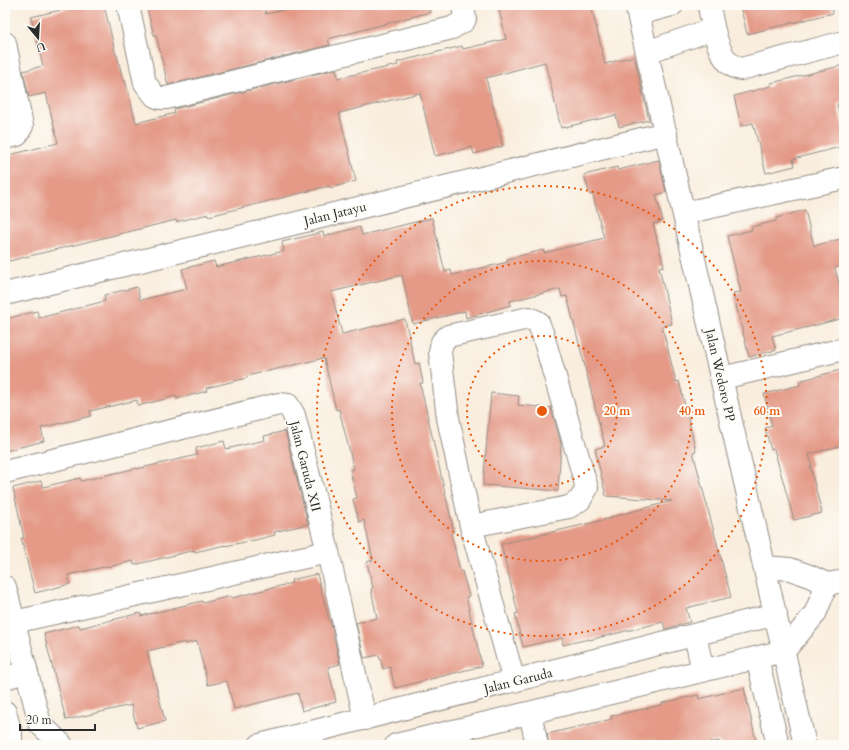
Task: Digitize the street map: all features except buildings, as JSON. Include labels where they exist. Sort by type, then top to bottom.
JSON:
[{"type":"street","points":[[128,5],[145,83],[151,92],[160,98],[166,98],[452,28],[465,19],[463,5]]},
{"type":"street","points":[[637,10],[672,5]]},
{"type":"street","points":[[709,5],[713,29],[725,58],[732,66],[741,68],[844,42]]},
{"type":"street","name":"Jalan Wedoro PP","points":[[637,10],[805,745]]},
{"type":"street","points":[[647,52],[713,29]]},
{"type":"street","points":[[5,43],[22,126],[17,135],[5,138]]},
{"type":"street","name":"Jalan Jatayu","points":[[5,294],[666,133]]},
{"type":"street","points":[[684,212],[844,178]]},
{"type":"street","points":[[471,526],[569,507],[580,500],[587,488],[543,335],[538,322],[528,318],[448,336],[442,342],[440,352],[448,418],[471,526],[514,681]]},
{"type":"street","points":[[722,378],[844,349]]},
{"type":"street","name":"Jalan Garuda XII","points":[[5,472],[279,404],[286,404],[291,408],[294,415],[328,552],[365,719]]},
{"type":"street","points":[[14,622],[328,552]]},
{"type":"street","points":[[396,745],[784,651],[815,614],[836,582],[790,569],[765,567]]},
{"type":"street","points":[[5,588],[40,724],[60,745]]},
{"type":"street","name":"Jalan Garuda","points":[[260,745],[304,740],[365,719],[776,614]]},
{"type":"street","points":[[695,635],[703,671]]},
{"type":"street","points":[[757,658],[778,745]]},
{"type":"street","points":[[5,678],[26,672]]},
{"type":"street","points":[[463,694],[469,728]]},
{"type":"street","points":[[5,712],[11,745]]},
{"type":"street","points":[[530,713],[537,745]]}]
